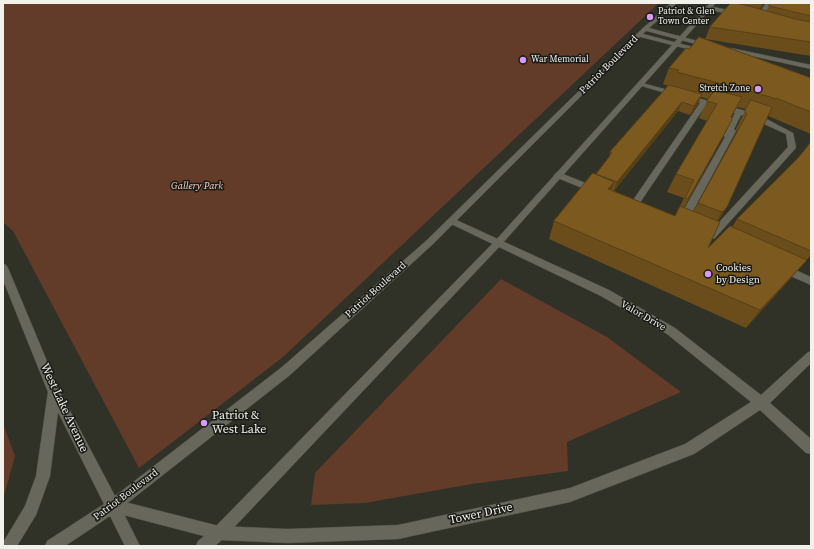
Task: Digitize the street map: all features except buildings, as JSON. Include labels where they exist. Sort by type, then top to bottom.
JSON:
[{"type":"main road","name":"Patriot Boulevard","points":[[52,546],[112,506],[286,370],[424,248],[642,32],[674,3]]},
{"type":"main road","points":[[751,17],[761,19],[770,3]]},
{"type":"main road","points":[[203,546],[219,533],[498,243],[710,6],[745,15]]},
{"type":"main road","points":[[642,32],[682,38],[715,46]]},
{"type":"main road","points":[[642,32],[676,44],[710,53]]},
{"type":"main road","points":[[722,48],[788,66],[811,67]]},
{"type":"main road","points":[[640,84],[754,116],[790,133],[792,147],[715,238],[684,225],[732,131]]},
{"type":"main road","points":[[633,205],[704,102]]},
{"type":"main road","points":[[693,198],[739,112]]},
{"type":"main road","points":[[558,175],[605,194]]},
{"type":"main road","name":"Valor Drive","points":[[452,221],[605,293],[671,331],[761,403],[811,448]]},
{"type":"main road","points":[[773,264],[811,282]]},
{"type":"main road","name":"West Lake Avenue","points":[[3,268],[54,392],[133,546]]},
{"type":"main road","name":"Tower Drive","points":[[112,506],[219,533],[287,536],[398,532],[570,495],[689,449],[761,403],[811,356]]},
{"type":"main road","points":[[9,546],[31,510],[43,476],[54,392]]},
{"type":"green space","name":"Gallery Park","points":[[3,3],[659,3],[283,357],[139,468],[13,231],[3,222]]},
{"type":"green space","points":[[501,279],[607,337],[681,392],[567,442],[568,471],[472,484],[365,503],[311,505],[315,473]]},
{"type":"green space","points":[[3,424],[15,456],[3,500]]},
{"type":"place","name":"Patriot & Glen Town Center","points":[[650,17]]},
{"type":"place","name":"War Memorial","points":[[523,60]]},
{"type":"place","name":"Stretch Zone","points":[[758,89]]},
{"type":"place","name":"Cookies by Design","points":[[708,274]]},
{"type":"place","name":"Patriot & West Lake","points":[[204,423]]}]
